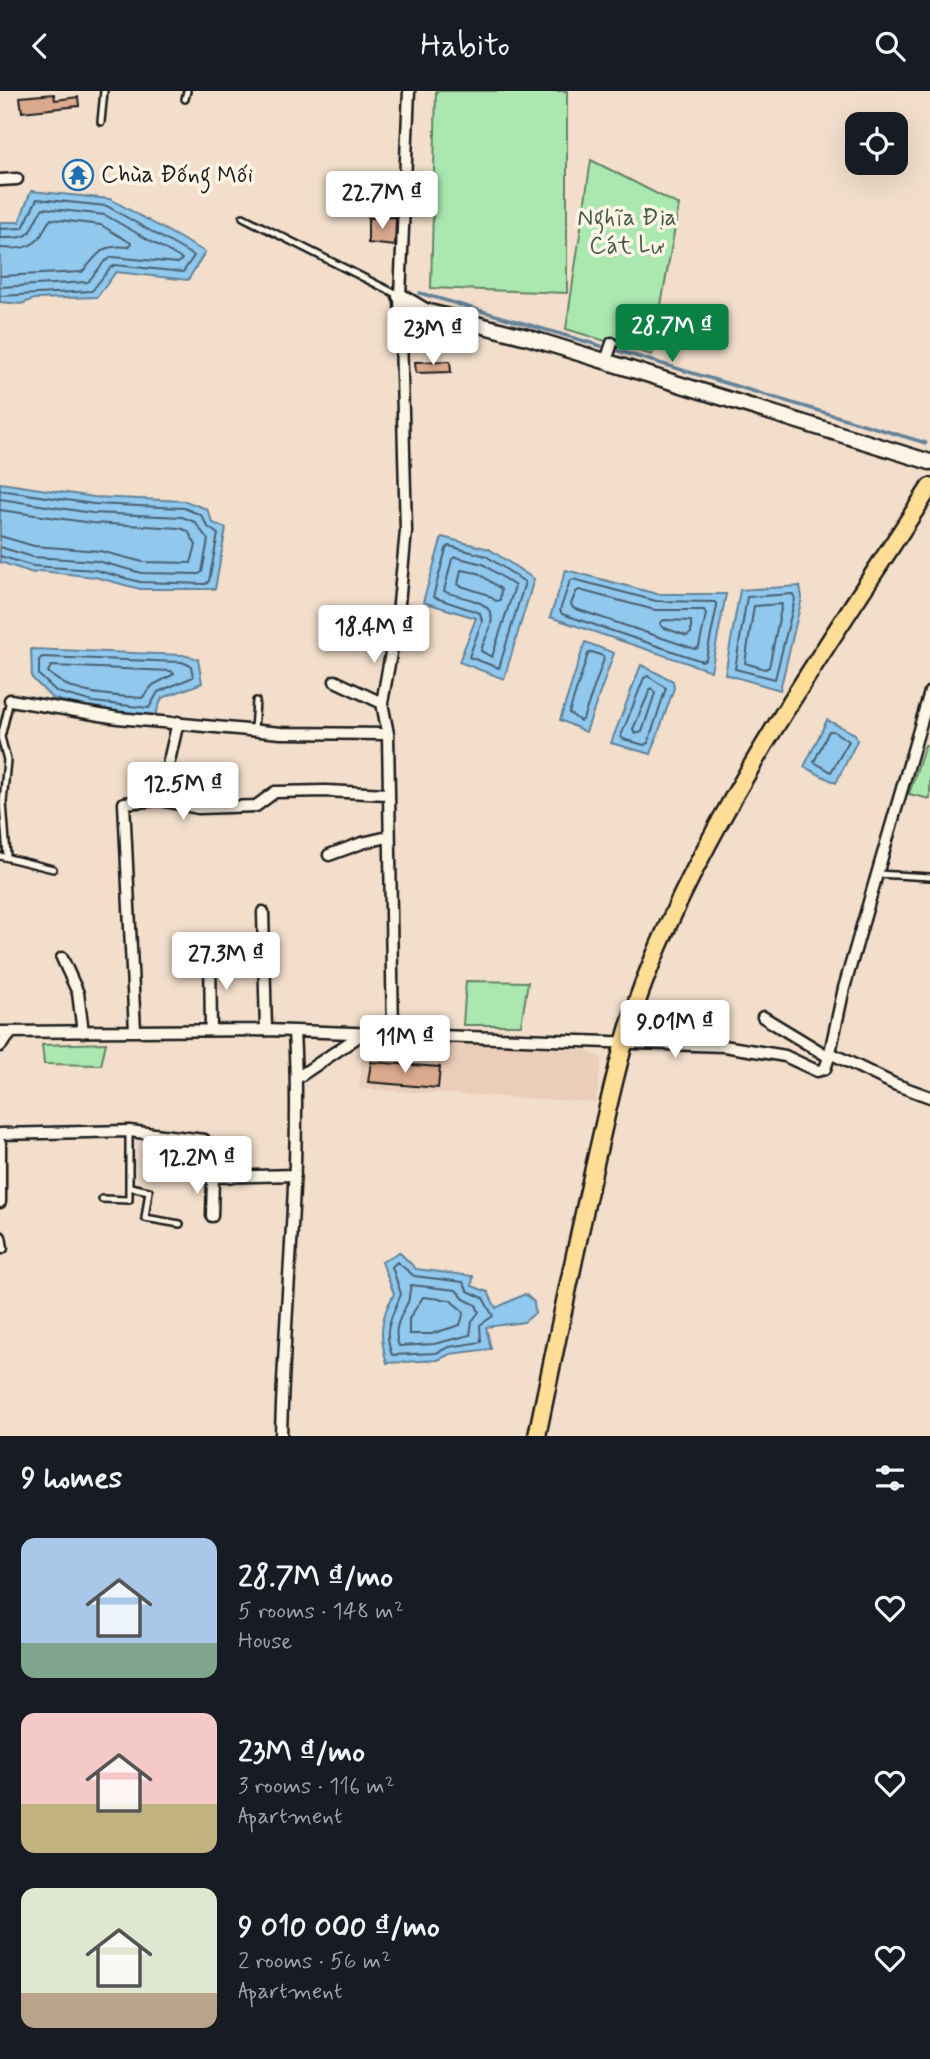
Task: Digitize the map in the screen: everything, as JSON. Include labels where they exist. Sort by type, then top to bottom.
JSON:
[{"type":"main road","points":[[400,296],[425,311],[509,332],[606,361],[930,462]]},
{"type":"main road","points":[[537,1436],[572,1259],[624,1042],[649,969],[707,842],[771,732],[930,487]]},
{"type":"street","points":[[393,1033],[388,734],[382,703],[398,614],[406,531],[400,296],[410,91]]},
{"type":"street","points":[[0,180],[17,180]]},
{"type":"street","points":[[401,325],[425,311]]},
{"type":"street","points":[[606,361],[612,343]]},
{"type":"street","points":[[335,681],[382,703]]},
{"type":"street","points":[[0,1032],[266,1030],[393,1033],[464,1040],[724,1046],[785,1056],[817,1071],[825,1069],[844,988],[930,692]]},
{"type":"street","points":[[10,700],[118,718],[254,730],[388,734]]},
{"type":"street","points":[[160,800],[178,722]]},
{"type":"street","points":[[135,1031],[124,803],[160,800],[198,807],[256,806],[275,792],[387,794]]},
{"type":"street","points":[[329,855],[388,837]]},
{"type":"street","points":[[263,912],[266,1030]]},
{"type":"street","points":[[210,953],[211,1030]]},
{"type":"street","points":[[62,958],[81,1003],[83,1032]]},
{"type":"street","points":[[763,1017],[829,1055],[930,1097]]},
{"type":"street","points":[[0,1046],[12,1032]]},
{"type":"street","points":[[281,1436],[285,1313],[295,1175],[297,1078],[294,1032]]},
{"type":"street","points":[[297,1078],[362,1034]]},
{"type":"street","points":[[0,1134],[129,1131],[204,1140],[213,1177],[212,1216]]},
{"type":"street","points":[[0,1143],[0,1202]]},
{"type":"street","points":[[213,1177],[295,1175]]},
{"type":"lane","points":[[101,122],[104,91]]},
{"type":"lane","points":[[185,99],[187,91]]},
{"type":"lane","points":[[243,217],[400,296]]},
{"type":"lane","points":[[10,700],[1,737],[6,760],[1,802],[3,856],[52,869]]},
{"type":"lane","points":[[254,730],[256,701]]},
{"type":"lane","points":[[877,874],[930,877]]},
{"type":"lane","points":[[102,1199],[129,1200],[129,1131]]},
{"type":"lane","points":[[131,1187],[149,1191],[145,1218],[180,1224]]},
{"type":"shaded area","points":[[363,1039],[586,1050],[602,1058],[596,1102],[359,1089]]},
{"type":"green space","points":[[436,91],[567,91],[567,293],[431,288]]},
{"type":"green space","name":"Nghĩa Địa Cát Lư","points":[[591,160],[679,205],[652,355],[566,329]]},
{"type":"green space","points":[[925,745],[930,746],[930,799],[909,794]]},
{"type":"green space","points":[[466,981],[528,982],[521,1025],[463,1025]]},
{"type":"green space","points":[[106,1043],[101,1065],[44,1064],[42,1045]]},
{"type":"water","points":[[31,191],[110,199],[205,252],[188,280],[116,272],[97,297],[34,299],[21,304],[0,302],[0,222],[19,222]]},
{"type":"water","points":[[0,483],[94,497],[185,501],[207,509],[213,523],[226,528],[215,589],[140,589],[95,577],[41,571],[33,573],[0,562]]},
{"type":"water","points":[[442,537],[489,549],[534,579],[504,679],[459,662],[476,618],[423,602]]},
{"type":"water","points":[[566,570],[657,594],[726,594],[711,671],[550,617]]},
{"type":"water","points":[[800,586],[802,598],[780,690],[725,674],[740,590]]},
{"type":"water","points":[[585,642],[614,653],[586,732],[560,720]]},
{"type":"water","points":[[31,649],[183,655],[198,659],[202,683],[162,698],[155,716],[92,709],[52,698],[32,678]]},
{"type":"water","points":[[641,665],[673,681],[674,688],[651,754],[611,743]]},
{"type":"water","points":[[827,720],[855,734],[857,741],[836,783],[804,767]]},
{"type":"water","points":[[399,1252],[416,1269],[473,1276],[472,1286],[488,1292],[496,1308],[525,1294],[534,1302],[535,1313],[524,1322],[486,1327],[491,1349],[450,1354],[438,1360],[387,1363],[382,1327],[394,1294],[382,1262]]},
{"type":"building","points":[[54,94],[55,100],[78,97],[79,106],[22,112],[20,97]]},
{"type":"building","points":[[396,217],[395,246],[368,243],[368,218]]},
{"type":"building","points":[[450,361],[451,372],[416,373],[415,362]]},
{"type":"building","points":[[371,1062],[440,1067],[438,1088],[368,1082]]},
{"type":"waterway","points":[[420,293],[601,346]]},
{"type":"waterway","points":[[619,351],[926,443]]},
{"type":"place","name":"Chùa Đống Mối","points":[[78,175]]}]
